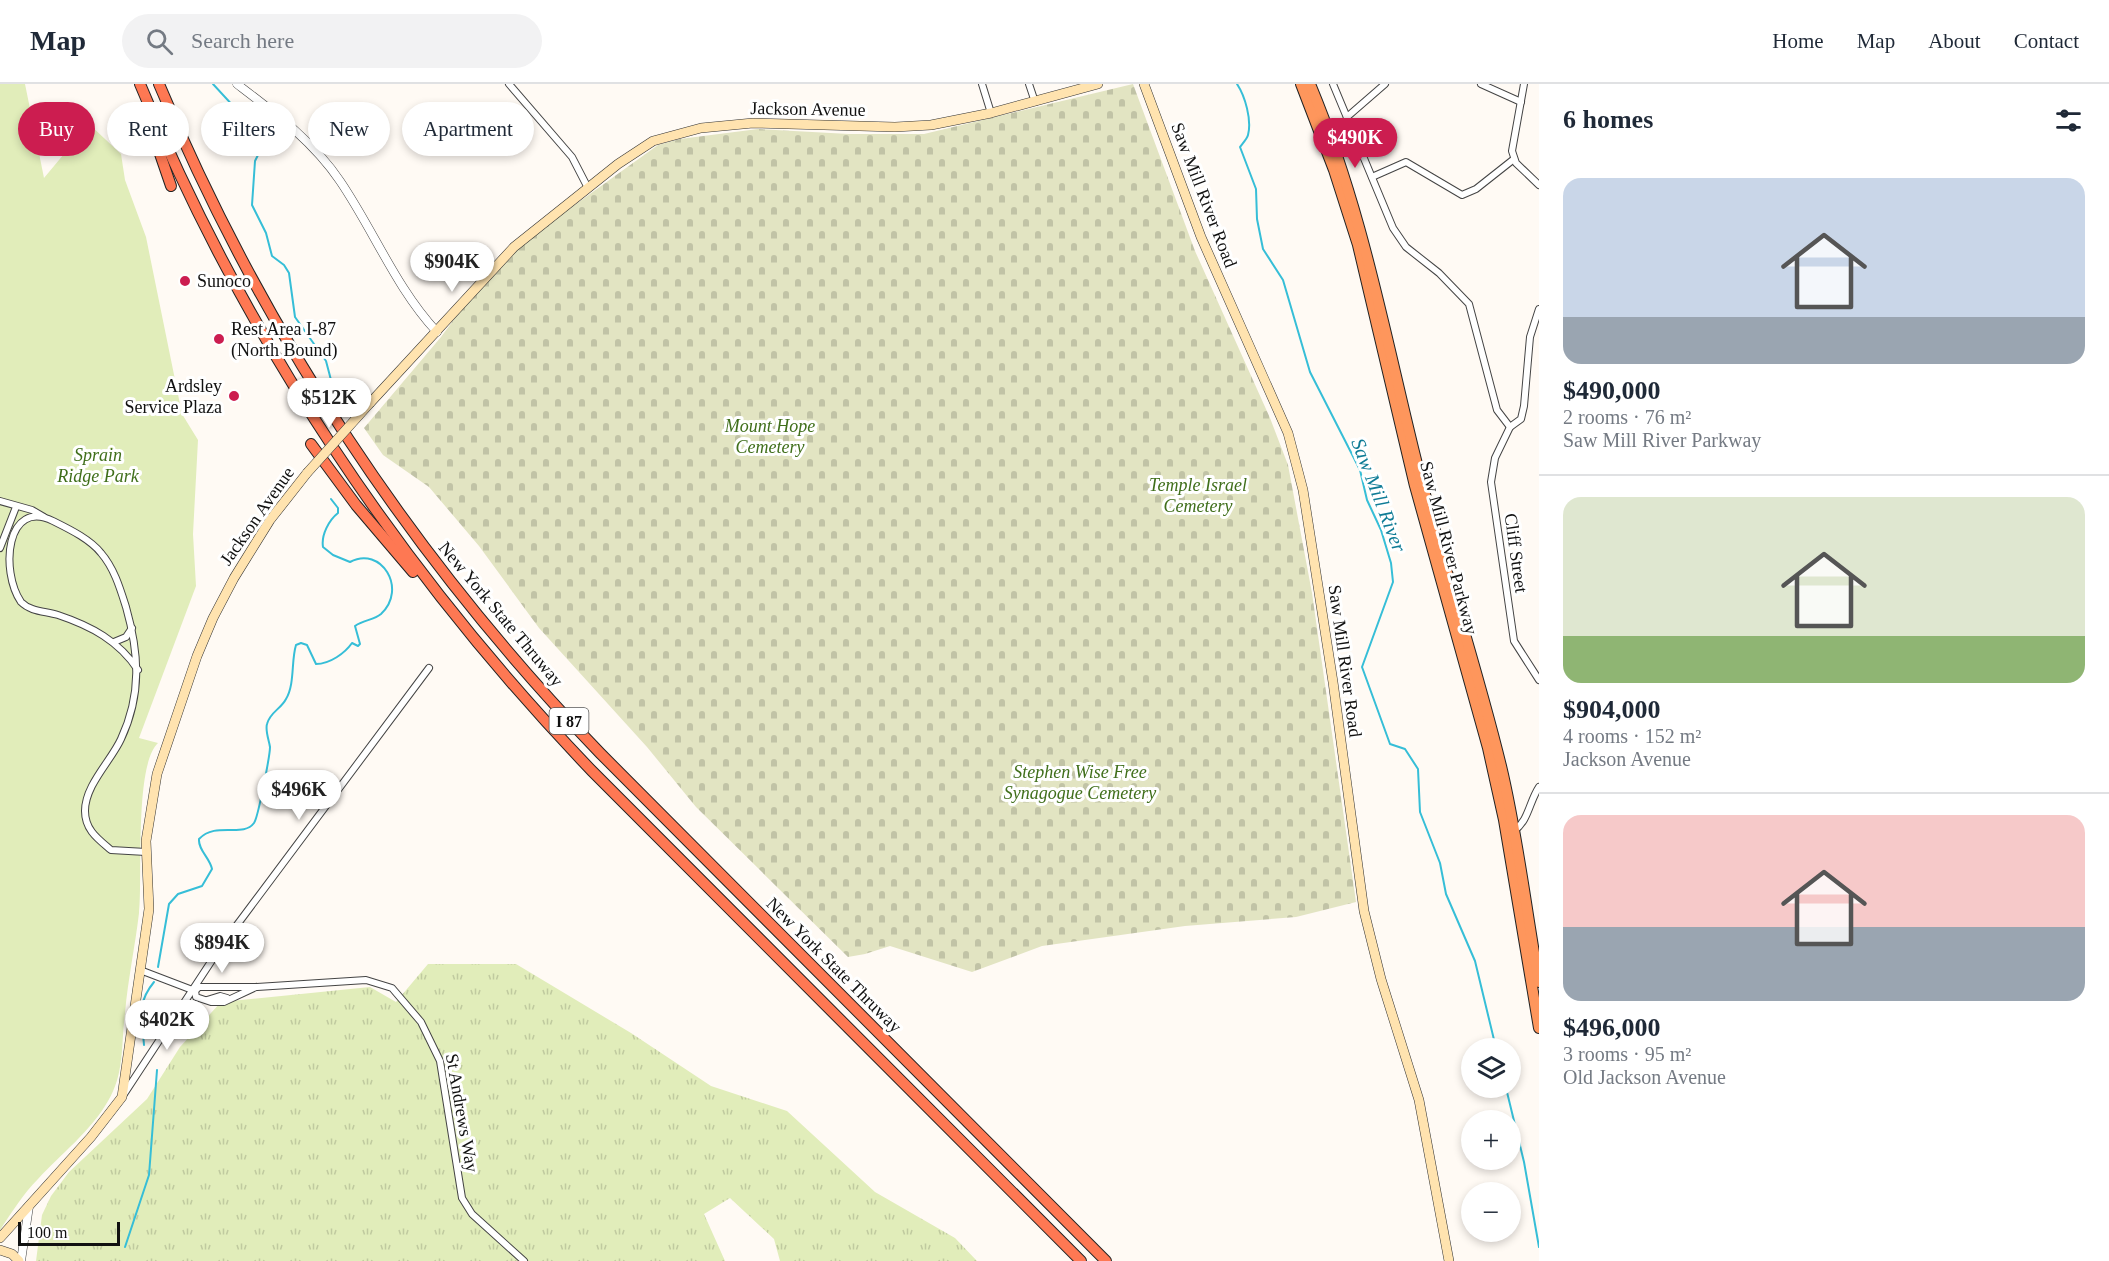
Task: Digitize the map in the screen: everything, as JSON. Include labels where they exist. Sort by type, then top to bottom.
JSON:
[{"type":"highway","points":[[139,84],[171,186]]},
{"type":"highway","name":"New York State Thruway","points":[[139,84],[207,229],[278,360],[358,485],[461,623],[581,759],[1081,1261]]},
{"type":"highway","name":"New York State Thruway","points":[[159,84],[227,231],[299,361],[379,486],[479,618],[600,753],[1106,1261]]},
{"type":"highway","name":"Saw Mill River Parkway","points":[[1301,84],[1332,163],[1358,245],[1414,486],[1488,748],[1505,828],[1539,1028]]},
{"type":"highway","name":"Saw Mill River Parkway","points":[[1310,84],[1344,172],[1365,242],[1416,460],[1490,722],[1514,831],[1539,982]]},
{"type":"highway","points":[[311,444],[384,538],[461,623]]},
{"type":"main road","name":"Jackson Avenue","points":[[122,1097],[149,909],[146,852],[150,805],[157,774],[196,656],[239,570],[270,520],[307,473],[437,332],[492,267],[514,247],[645,145],[681,132],[701,128],[778,122],[912,127],[990,113],[1098,84]]},
{"type":"main road","name":"Saw Mill River Road","points":[[1144,84],[1201,237],[1288,433],[1300,478],[1334,682],[1363,905],[1381,979],[1419,1100],[1449,1261]]},
{"type":"main road","points":[[0,1238],[91,1137],[122,1097]]},
{"type":"main road","points":[[0,1250],[12,1254],[20,1261]]},
{"type":"street","points":[[237,84],[285,120],[323,159],[352,199],[405,291],[437,332]]},
{"type":"street","points":[[509,84],[572,157],[588,188]]},
{"type":"street","points":[[982,84],[990,113]]},
{"type":"street","points":[[1029,84],[1035,102]]},
{"type":"street","points":[[1333,84],[1402,242],[1439,273],[1468,304],[1497,410],[1510,427]]},
{"type":"street","points":[[1347,117],[1385,84]]},
{"type":"street","points":[[1481,84],[1521,102]]},
{"type":"street","points":[[1524,84],[1512,151],[1514,159],[1539,184]]},
{"type":"street","points":[[1372,177],[1406,162],[1462,195],[1476,189],[1514,159]]},
{"type":"street","name":"Cliff Street","points":[[1539,309],[1530,338],[1521,419],[1510,427],[1495,458],[1491,482],[1514,641],[1539,680]]},
{"type":"street","points":[[0,501],[32,510],[75,532],[100,551],[120,587],[132,628],[138,670],[131,713],[121,740],[90,791],[85,809],[87,826],[111,850],[146,852]]},
{"type":"street","points":[[0,548],[16,507]]},
{"type":"street","points":[[44,517],[26,521],[10,534],[4,561],[10,588],[23,604],[30,608],[57,615],[103,634],[114,642],[138,670]]},
{"type":"street","points":[[114,642],[126,637],[132,628]]},
{"type":"street","points":[[122,1097],[192,991],[429,668]]},
{"type":"street","points":[[1514,831],[1525,821],[1531,799],[1539,788]]},
{"type":"street","points":[[140,970],[192,991],[196,997],[209,999],[210,987]]},
{"type":"street","name":"St Andrews Way","points":[[192,991],[199,987],[257,987],[366,980],[386,985],[398,994],[421,1022],[440,1061],[462,1198],[472,1214],[524,1261]]},
{"type":"street","points":[[226,986],[227,998]]},
{"type":"street","name":"St Andrews Way","points":[[209,999],[224,1002],[227,998],[257,987]]},
{"type":"street","points":[[20,1261],[30,1203]]},
{"type":"green space","name":"Sprain Ridge Park","points":[[0,84],[25,84],[29,102],[18,102],[18,156],[40,156],[44,178],[62,156],[95,156],[95,130],[107,141],[107,156],[121,156],[125,180],[146,237],[182,414],[198,440],[193,534],[196,586],[139,738],[158,743],[150,755],[142,798],[139,913],[117,1080],[101,1112],[33,1185],[0,1230]]},
{"type":"green space","name":"Mount Hope Cemetery","points":[[1133,84],[1195,251],[1270,418],[1288,465],[1312,593],[1356,902],[1296,917],[1185,926],[1042,946],[972,972],[890,946],[848,957],[696,807],[647,747],[539,628],[479,546],[429,487],[383,455],[364,428],[441,337],[469,299],[519,245],[658,145],[680,139],[758,129],[849,134],[924,134]]},
{"type":"green space","points":[[428,964],[516,964],[631,1033],[711,1086],[787,1111],[875,1192],[955,1238],[977,1261],[780,1261],[774,1239],[730,1198],[704,1214],[725,1261],[36,1261],[42,1215],[51,1196],[69,1172],[147,1099],[180,1047],[221,1002],[370,987],[396,1002]]},
{"type":"waterway","points":[[213,84],[271,147],[270,154],[258,155],[255,161],[252,205],[266,233],[272,256],[284,265],[289,273],[295,317],[326,361],[331,380]]},
{"type":"waterway","name":"Saw Mill River","points":[[1237,84],[1245,101],[1249,122],[1247,137],[1240,147],[1256,189],[1257,219],[1263,249],[1283,280],[1310,372],[1360,470],[1367,500],[1381,530],[1391,563],[1393,582],[1362,667],[1390,744],[1405,749],[1418,769],[1420,812],[1440,863],[1446,894],[1475,961],[1494,1038]]},
{"type":"waterway","points":[[158,967],[169,904],[178,894],[202,886],[212,869],[200,847],[199,839],[213,831],[249,827],[256,819],[270,747],[267,724],[289,693],[296,645],[301,643],[307,645],[316,664],[332,660],[352,643],[358,646],[360,644],[355,626],[378,616],[389,604],[392,593],[391,582],[381,564],[372,559],[361,558],[350,562],[333,555],[323,547],[326,528],[338,513],[338,508],[331,499]]},
{"type":"waterway","points":[[144,1045],[142,1004],[154,982]]},
{"type":"waterway","points":[[125,1247],[149,1175],[157,1070]]},
{"type":"waterway","name":"Saw Mill River","points":[[1508,1098],[1524,1162],[1539,1247]]},
{"type":"place","name":"Sunoco","points":[[185,281]]},
{"type":"place","name":"Rest Area I-87 (North Bound)","points":[[219,339]]},
{"type":"place","name":"Ardsley Service Plaza","points":[[234,396]]},
{"type":"park label","name":"Temple Israel Cemetery","points":[[1198,495]]},
{"type":"park label","name":"Stephen Wise Free Synagogue Cemetery","points":[[1080,782]]}]
